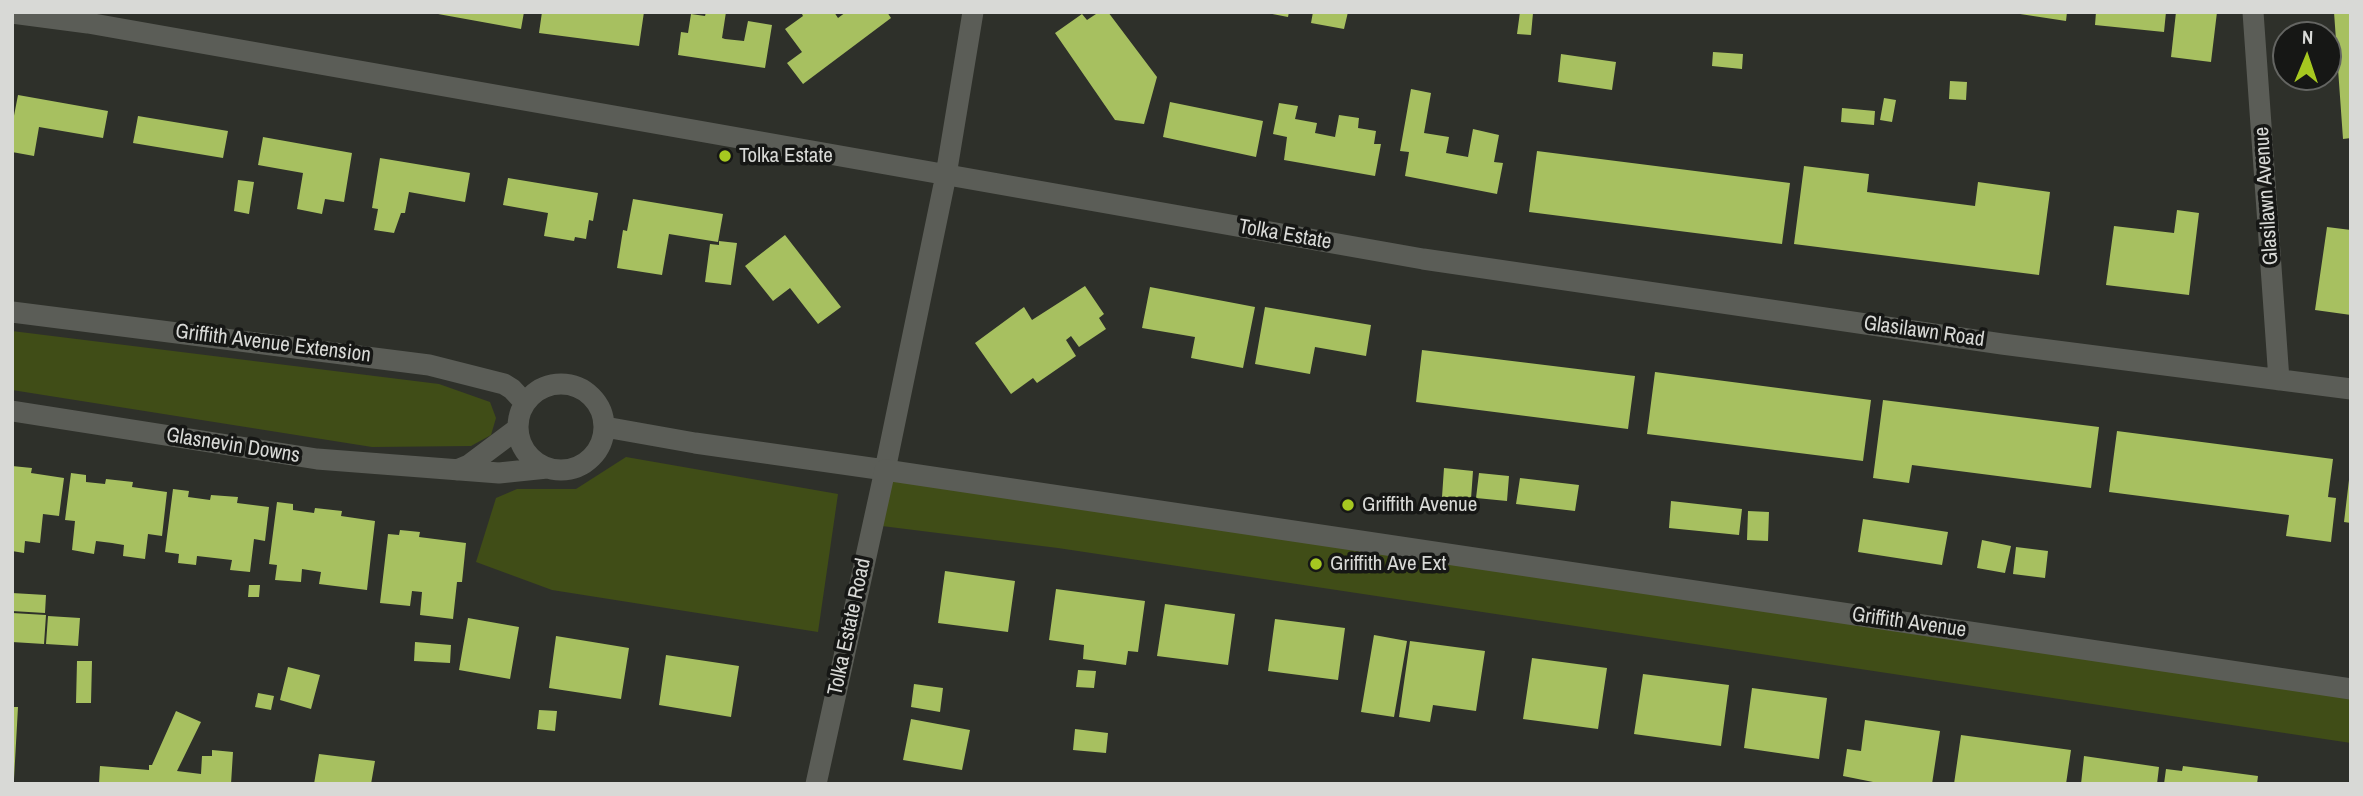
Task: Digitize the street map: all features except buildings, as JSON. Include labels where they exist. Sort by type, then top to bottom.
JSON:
[{"type":"street","points":[[605,427],[695,443],[885,470],[947,175],[973,12]]},
{"type":"street","name":"Glasilawn Avenue","points":[[2253,12],[2279,380]]},
{"type":"street","name":"Tolka Estate","points":[[12,13],[88,23],[1499,271]]},
{"type":"street","name":"Glasilawn Road","points":[[1499,271],[2002,344],[2351,389]]},
{"type":"street","name":"Griffith Avenue Extension","points":[[12,312],[429,365],[504,384],[524,403]]},
{"type":"street","points":[[573,385],[586,391],[596,401],[605,427],[603,441],[596,454],[585,464],[560,471],[536,463],[520,442],[517,429],[524,403],[534,392],[546,386],[573,385]]},
{"type":"street","name":"Glasnevin Downs","points":[[12,411],[317,459],[499,473],[547,468]]},
{"type":"street","points":[[455,471],[470,465],[517,429]]},
{"type":"street","name":"Griffith Avenue","points":[[885,470],[2351,689]]},
{"type":"street","name":"Tolka Estate Road","points":[[816,784],[885,470]]},
{"type":"green space","points":[[12,331],[439,384],[490,402],[496,418],[491,435],[471,446],[372,447],[12,390]]},
{"type":"green space","points":[[626,457],[838,494],[818,632],[552,590],[476,562],[496,498],[517,489],[576,489]]},
{"type":"green space","points":[[894,471],[2351,697],[2351,743],[1058,548],[882,526]]},
{"type":"place","name":"Tolka Estate","points":[[725,156]]},
{"type":"place","name":"Griffith Avenue","points":[[1348,505]]},
{"type":"place","name":"Griffith Ave Ext","points":[[1316,564]]}]
